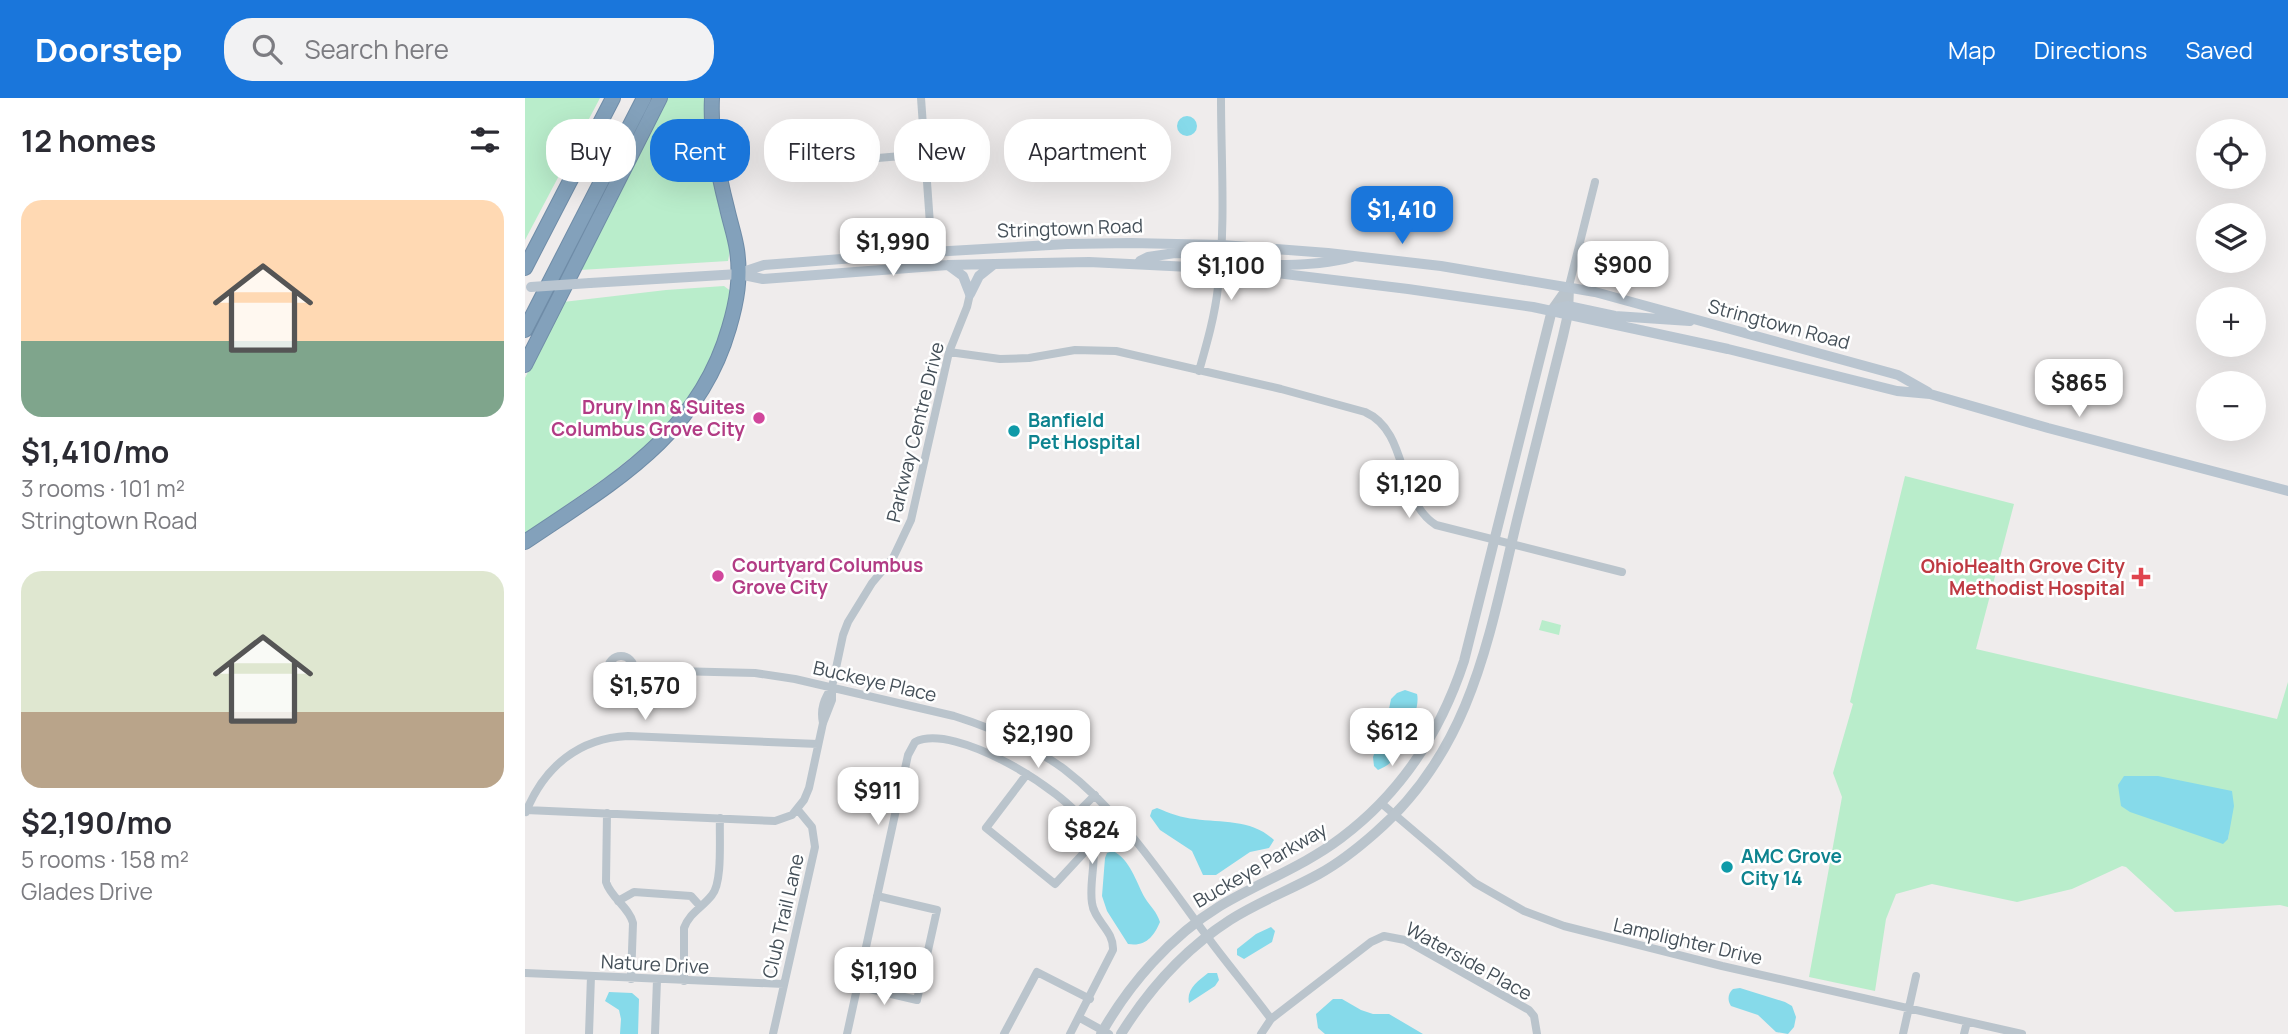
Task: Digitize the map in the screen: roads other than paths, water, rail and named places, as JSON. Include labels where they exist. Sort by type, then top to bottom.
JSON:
[{"type":"highway","points":[[525,268],[613,98]]},
{"type":"highway","points":[[525,330],[644,98]]},
{"type":"highway","points":[[525,365],[660,98]]},
{"type":"highway","points":[[525,542],[618,478],[654,449],[683,419],[714,369],[737,302],[739,274],[737,248],[715,152],[712,98]]},
{"type":"main road","name":"Stringtown Road","points":[[739,274],[764,265],[932,252],[1106,243],[1222,245],[1358,256],[1569,286],[1898,375],[1930,394]]},
{"type":"main road","points":[[1134,263],[1148,257],[1175,253],[1196,254],[1222,245]]},
{"type":"main road","points":[[825,274],[839,266],[928,260],[932,252]]},
{"type":"main road","points":[[1220,268],[1240,261],[1274,265],[1338,261],[1358,256]]},
{"type":"main road","name":"Stringtown Road","points":[[525,287],[739,274],[763,279],[948,265],[1054,261],[1220,268],[1344,281],[1568,310],[1897,391],[1930,394],[2288,491]]},
{"type":"main road","points":[[969,293],[979,276],[995,263]]},
{"type":"main road","points":[[948,265],[963,276],[969,293]]},
{"type":"main road","points":[[1568,310],[1676,322],[1703,321]]},
{"type":"street","points":[[921,98],[922,119]]},
{"type":"street","points":[[1199,371],[1215,310],[1222,245],[1221,98]]},
{"type":"street","points":[[927,182],[932,252]]},
{"type":"street","name":"Buckeye Parkway","points":[[1121,1034],[1156,986],[1207,937],[1250,908],[1322,873],[1349,854],[1394,815],[1433,767],[1465,709],[1484,653],[1568,310],[1569,286],[1595,182]]},
{"type":"street","name":"Buckeye Parkway","points":[[1104,1033],[1142,975],[1197,921],[1311,858],[1348,832],[1381,803],[1409,771],[1427,744],[1445,711],[1464,661],[1552,310],[1569,286]]},
{"type":"street","name":"Parkway Centre Drive","points":[[798,810],[810,788],[823,723],[821,713],[824,699],[832,687],[848,622],[860,599],[893,558],[911,520],[949,352],[967,307],[969,293]]},
{"type":"street","points":[[949,352],[1011,359],[1075,350],[1116,351],[1282,389],[1373,415],[1389,433],[1417,507],[1425,518],[1436,525],[1622,572]]},
{"type":"street","name":"Buckeye Place","points":[[634,670],[755,673],[832,687],[954,716],[1020,743],[1062,768],[1095,795],[1124,828],[1271,1019]]},
{"type":"street","points":[[798,810],[775,821],[526,812],[537,787],[556,764],[571,753],[607,737],[818,744]]},
{"type":"street","points":[[847,1034],[908,755],[915,741],[925,738],[946,738],[996,756],[1063,800],[1086,823],[1093,843],[1091,901],[1114,945],[1090,999],[1070,1034]]},
{"type":"street","points":[[1027,774],[986,828],[1055,884],[1093,843]]},
{"type":"street","points":[[1076,814],[1095,795]]},
{"type":"street","name":"Lamplighter Drive","points":[[1381,803],[1475,883],[1524,911],[1565,926],[1998,1031],[2022,1034]]},
{"type":"street","name":"Club Trail Lane","points":[[773,1034],[815,847],[813,827],[798,810]]},
{"type":"street","points":[[607,813],[606,882],[609,890],[631,916],[633,923],[631,979]]},
{"type":"street","points":[[684,981],[684,928],[691,914],[716,889],[720,818]]},
{"type":"street","points":[[618,901],[634,892],[691,896],[700,906]]},
{"type":"street","points":[[857,986],[918,1000],[937,910],[877,896]]},
{"type":"street","name":"Waterside Place","points":[[1261,1034],[1271,1019],[1371,942],[1384,936],[1405,940],[1529,1010],[1534,1016],[1537,1034]]},
{"type":"street","points":[[1004,1034],[1037,972],[1090,999]]},
{"type":"street","name":"Nature Drive","points":[[525,973],[784,984]]},
{"type":"street","points":[[589,1034],[591,976]]},
{"type":"street","points":[[1906,1033],[1916,976]]},
{"type":"street","points":[[655,1034],[657,980]]},
{"type":"street","points":[[1080,1018],[1104,1033]]},
{"type":"street","points":[[1964,1034],[1967,1022]]},
{"type":"water","points":[[1187,116],[1194,119],[1197,126],[1194,133],[1187,136],[1180,133],[1177,126],[1180,119]]},
{"type":"water","points":[[1405,690],[1417,694],[1414,719],[1396,756],[1378,770],[1374,766],[1373,757],[1387,719],[1391,699]]},
{"type":"water","points":[[2124,776],[2158,776],[2232,791],[2234,806],[2228,839],[2223,844],[2130,812],[2121,806],[2118,785]]},
{"type":"water","points":[[1157,808],[1185,818],[1246,825],[1274,840],[1269,848],[1250,852],[1216,875],[1203,875],[1192,851],[1160,830],[1150,816],[1152,810]]},
{"type":"water","points":[[1113,851],[1128,865],[1160,922],[1152,936],[1140,944],[1128,944],[1107,911],[1102,896],[1105,858],[1107,853]]},
{"type":"water","points":[[1271,927],[1275,931],[1272,942],[1244,959],[1237,955],[1237,949],[1256,934]]},
{"type":"water","points":[[1208,973],[1217,973],[1219,980],[1215,986],[1189,1003],[1191,989]]},
{"type":"water","points":[[1740,988],[1792,1006],[1796,1017],[1794,1027],[1788,1034],[1776,1032],[1758,1015],[1731,1006],[1730,993],[1733,989]]},
{"type":"water","points":[[609,992],[632,993],[639,999],[638,1034],[620,1034],[619,1010],[605,1001]]},
{"type":"water","points":[[1333,999],[1342,999],[1373,1014],[1389,1014],[1423,1034],[1325,1034],[1318,1028],[1316,1014]]},
{"type":"place","name":"Drury Inn & Suites Columbus Grove City","points":[[759,418]]},
{"type":"place","name":"Banfield Pet Hospital","points":[[1014,431]]},
{"type":"place","name":"Courtyard Columbus Grove City","points":[[718,576]]},
{"type":"place","name":"OhioHealth Grove City Methodist Hospital","points":[[2141,577]]},
{"type":"place","name":"AMC Grove City 14","points":[[1727,867]]}]
